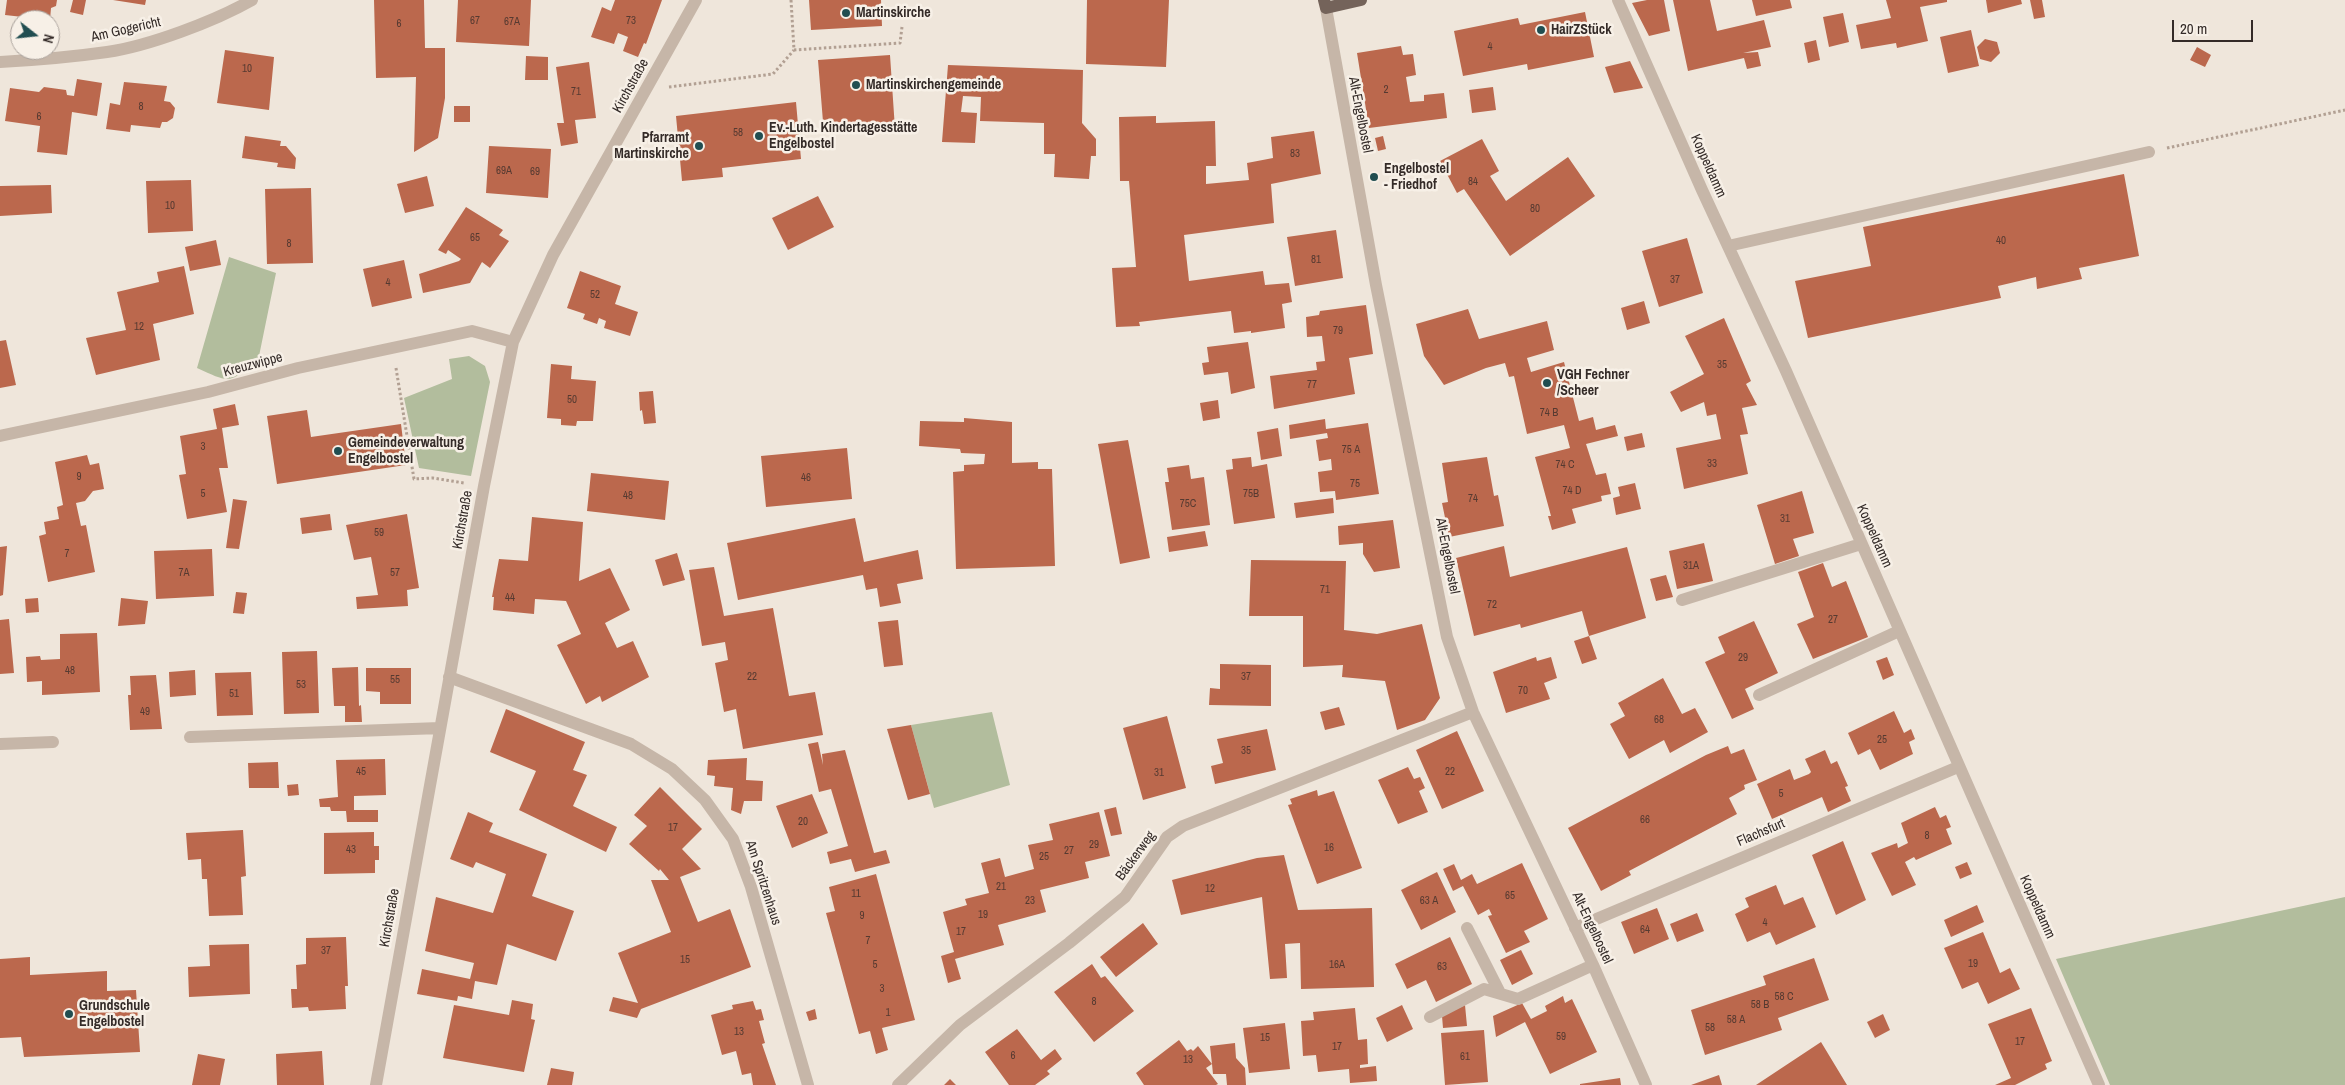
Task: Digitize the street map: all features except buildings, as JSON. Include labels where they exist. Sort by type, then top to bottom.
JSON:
[{"type":"main road","points":[[1325,4],[1361,0]]},
{"type":"street","name":"Am Gogericht","points":[[0,62],[50,59],[110,52],[174,34],[252,0]]},
{"type":"street","name":"Kirchstraße","points":[[376,1085],[484,486],[513,342],[553,255],[696,0]]},
{"type":"street","name":"Koppeldamm","points":[[1618,0],[1786,371],[2099,1085]]},
{"type":"street","name":"Alt-Engelbostel","points":[[1325,4],[1376,285],[1447,637],[1473,712],[1576,928],[1646,1085]]},
{"type":"street","points":[[1728,246],[2149,152]]},
{"type":"street","name":"Kreuzwippe","points":[[0,436],[208,392],[298,368],[472,331],[513,342]]},
{"type":"street","points":[[1682,600],[1861,544]]},
{"type":"street","points":[[1759,695],[1899,631]]},
{"type":"street","name":"Am Spritzenhaus","points":[[449,678],[631,744],[672,769],[706,800],[733,839],[751,887],[808,1085]]},
{"type":"street","name":"Bäckerweg","points":[[898,1085],[960,1024],[1069,944],[1125,897],[1167,837],[1183,826],[1473,712]]},
{"type":"street","points":[[190,737],[440,728]]},
{"type":"street","points":[[0,744],[53,742]]},
{"type":"street","name":"Flachsfurt","points":[[1576,928],[1958,767]]},
{"type":"street","points":[[1467,928],[1500,993]]},
{"type":"street","points":[[1430,1017],[1484,988],[1518,999],[1593,965]]},
{"type":"path","points":[[645,91],[773,74],[794,50],[791,0]]},
{"type":"path","points":[[794,50],[900,44],[902,27]]},
{"type":"path","points":[[2149,152],[2345,110]]},
{"type":"path","points":[[392,348],[414,479],[433,478],[484,486]]},
{"type":"green space","points":[[229,257],[276,273],[258,361],[241,374],[224,379],[197,368]]},
{"type":"green space","points":[[469,356],[485,366],[490,382],[471,476],[419,468],[404,398],[452,379],[449,359]]},
{"type":"green space","points":[[992,712],[1010,785],[934,808],[911,725]]},
{"type":"green space","points":[[2345,897],[2345,1085],[2110,1085],[2056,959]]},
{"type":"place","name":"Martinskirche","points":[[846,13]]},
{"type":"place","name":"HairZStück","points":[[1541,30]]},
{"type":"place","name":"Martinskirchengemeinde","points":[[856,85]]},
{"type":"place","name":"Ev.-Luth. Kindertagesstätte Engelbostel","points":[[759,136]]},
{"type":"place","name":"Pfarramt Martinskirche","points":[[699,146]]},
{"type":"place","name":"Engelbostel - Friedhof","points":[[1374,177]]},
{"type":"place","name":"VGH Fechner /Scheer","points":[[1547,383]]},
{"type":"place","name":"Gemeindeverwaltung Engelbostel","points":[[338,451]]},
{"type":"place","name":"Grundschule Engelbostel","points":[[69,1014]]}]
